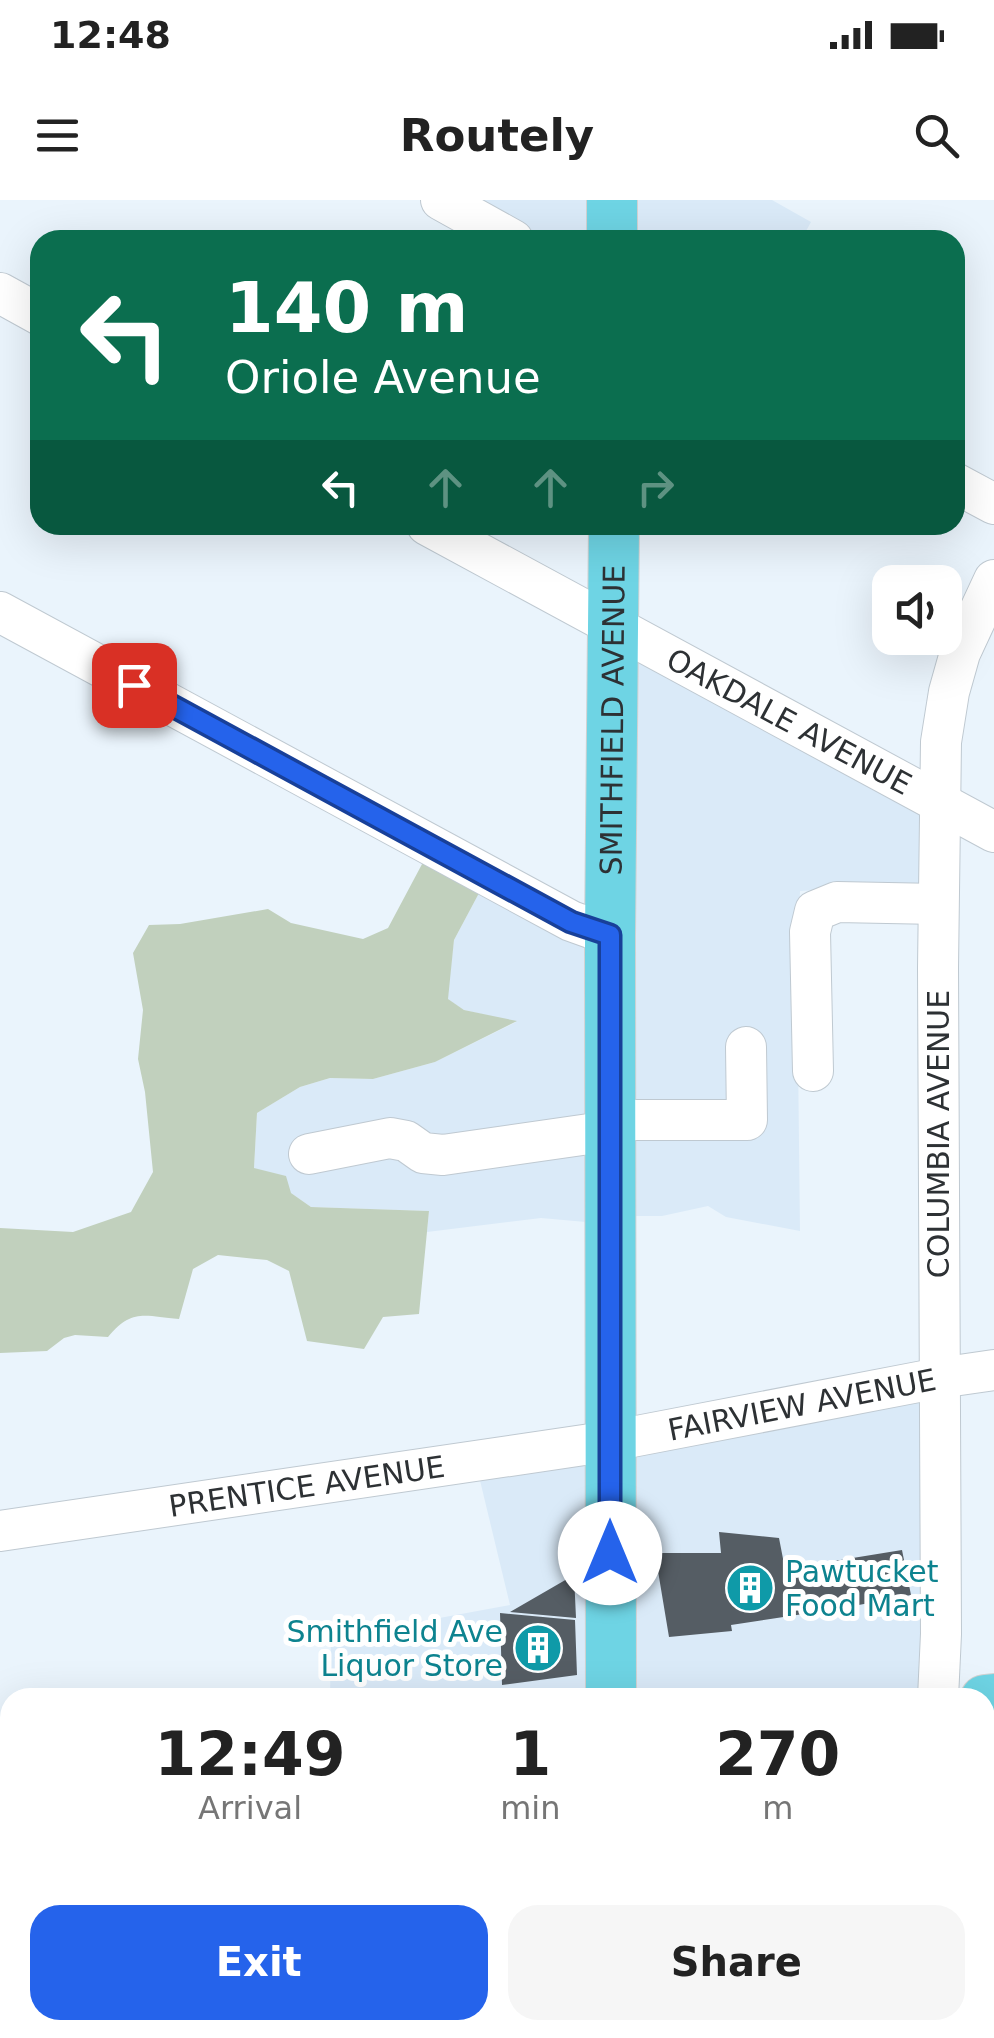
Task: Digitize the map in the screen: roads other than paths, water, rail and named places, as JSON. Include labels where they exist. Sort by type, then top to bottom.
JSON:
[{"type":"main road","points":[[612,200],[612,230]]},
{"type":"main road","name":"SMITHFIELD AVENUE","points":[[611,1688],[614,535]]},
{"type":"street","points":[[441,200],[496,230]]},
{"type":"street","points":[[0,293],[30,310]]},
{"type":"street","points":[[965,488],[994,504]]},
{"type":"street","name":"OAKDALE AVENUE","points":[[445,535],[994,832]]},
{"type":"street","name":"COLUMBIA AVENUE","points":[[938,1688],[941,742],[960,652],[994,580]]},
{"type":"street","points":[[0,612],[571,922],[610,935]]},
{"type":"street","points":[[813,1070],[810,932],[815,911],[837,902],[938,904]]},
{"type":"street","points":[[308,1154],[390,1138],[406,1141],[423,1153],[443,1155],[610,1126],[747,1120],[746,1047]]},
{"type":"street","name":"FAIRVIEW AVENUE","points":[[611,1442],[994,1370]]},
{"type":"street","name":"PRENTICE AVENUE","points":[[0,1531],[611,1442]]},
{"type":"place","name":"Pawtucket Food Mart","points":[[750,1588]]},
{"type":"place","name":"Smithfield Ave Liquor Store","points":[[538,1648]]}]
